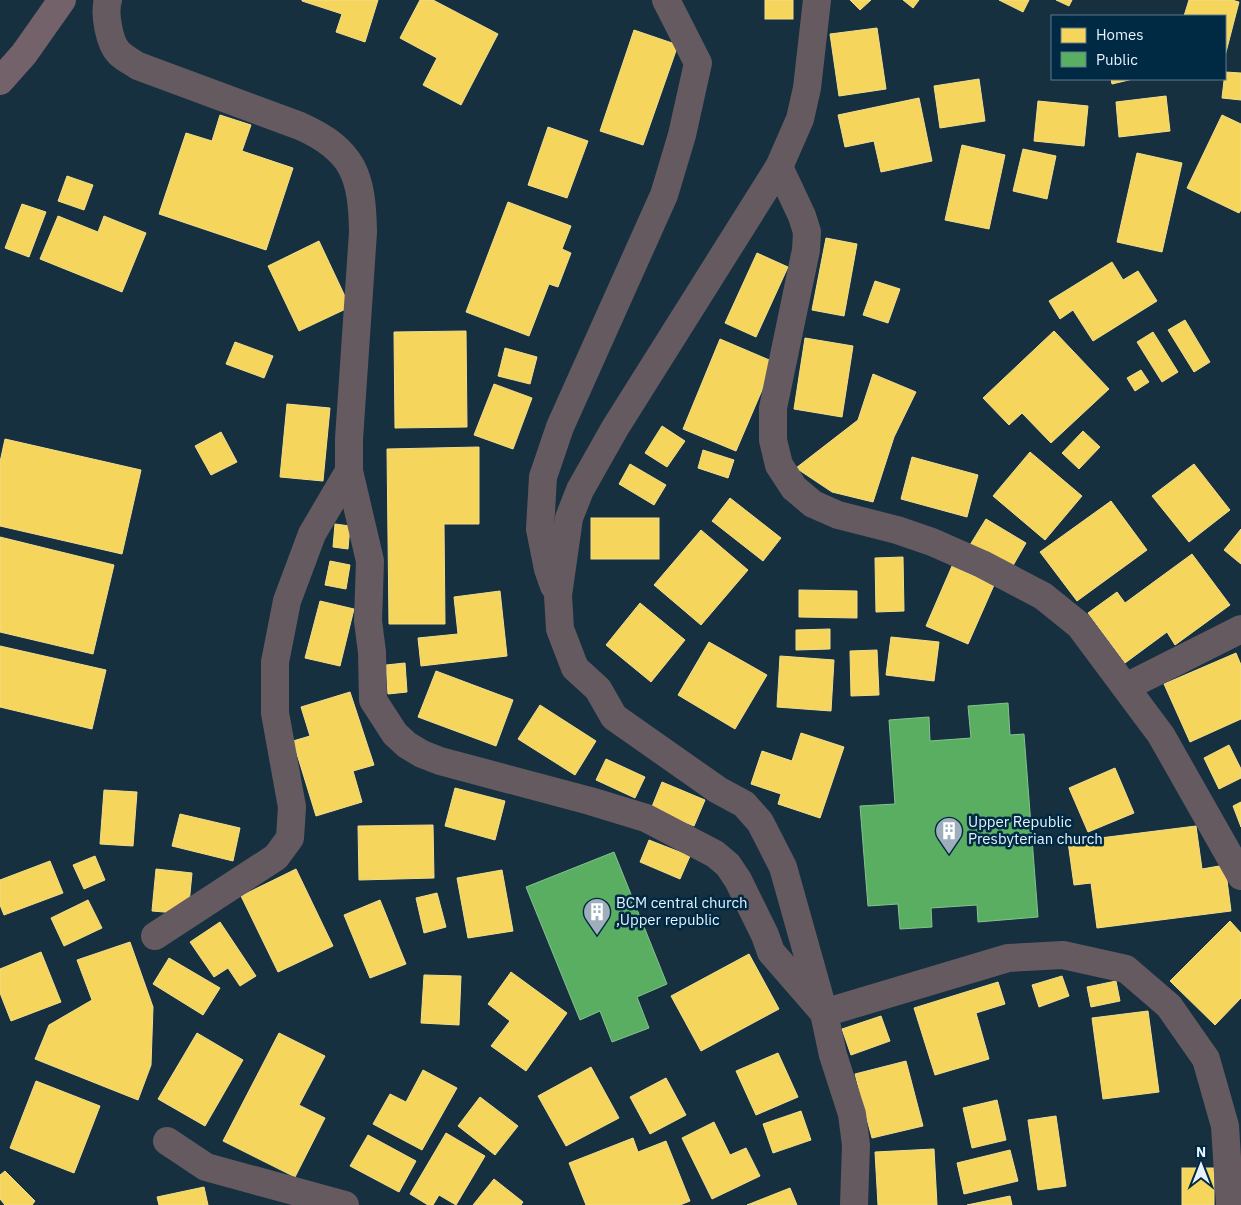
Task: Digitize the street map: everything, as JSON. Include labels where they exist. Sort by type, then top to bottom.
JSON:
[{"type":"main road","points":[[0,81],[24,54],[62,0]]},
{"type":"street","points":[[108,0],[106,8],[109,33],[118,52],[124,57],[138,66],[321,135],[334,145],[349,163],[358,182],[363,204],[363,232],[349,439],[349,471],[370,561],[368,621],[372,652],[373,700],[396,734],[407,745],[422,754],[440,761],[646,818],[715,854],[728,865],[738,880],[765,935],[771,952],[824,1013]]},
{"type":"street","points":[[558,595],[548,569],[540,529],[544,477],[560,427],[664,195],[682,135],[698,63],[666,0]]},
{"type":"street","points":[[817,0],[807,88],[800,119],[779,167],[615,428],[580,490],[569,518],[558,595],[560,629],[575,668],[598,689],[614,716],[718,790],[744,804],[760,822],[783,867],[824,1013],[833,1055],[852,1114],[856,1145],[854,1205]]},
{"type":"street","points":[[779,167],[802,216],[807,232],[806,250],[773,408],[773,440],[779,466],[794,488],[813,504],[838,515],[897,530],[932,542],[982,564],[1043,596],[1079,626],[1161,735],[1241,876]]},
{"type":"street","points":[[155,936],[276,857],[290,838],[292,807],[275,712],[275,662],[287,601],[312,534],[349,471]]},
{"type":"street","points":[[1126,687],[1241,629]]},
{"type":"street","points":[[824,1013],[1008,958],[1063,955],[1126,969],[1169,1006],[1206,1059],[1225,1126],[1230,1205]]},
{"type":"street","points":[[167,1141],[206,1166],[345,1205]]},
{"type":"building: Homes","points":[[302,0],[378,0],[365,42],[336,32],[342,14]]},
{"type":"building: Homes","points":[[420,0],[433,0],[498,34],[461,105],[423,85],[437,58],[400,38]]},
{"type":"building: Homes","points":[[765,0],[793,0],[793,19],[765,19]]},
{"type":"building: Homes","points":[[850,0],[871,0],[860,10]]},
{"type":"building: Homes","points":[[903,0],[919,0],[913,8]]},
{"type":"building: Homes","points":[[999,0],[1029,0],[1023,12]]},
{"type":"building: Homes","points":[[1056,0],[1072,0],[1069,6]]},
{"type":"building: Homes","points":[[1189,0],[1232,0],[1239,2],[1226,52],[1226,15],[1184,15]]},
{"type":"building: Homes","points":[[877,28],[886,89],[839,96],[830,34]]},
{"type":"building: Homes","points":[[634,30],[678,45],[643,145],[600,131]]},
{"type":"building: Homes","points":[[1226,72],[1241,73],[1241,100],[1222,98]]},
{"type":"building: Homes","points":[[979,79],[985,121],[940,128],[934,86]]},
{"type":"building: Homes","points":[[1111,80],[1129,80],[1112,84]]},
{"type":"building: Homes","points":[[1166,96],[1170,131],[1119,137],[1116,102]]},
{"type":"building: Homes","points":[[919,98],[932,161],[881,172],[874,141],[845,147],[838,115]]},
{"type":"building: Homes","points":[[1038,101],[1088,106],[1084,146],[1034,141]]},
{"type":"building: Homes","points":[[220,115],[251,125],[242,151],[293,168],[266,250],[159,214],[186,133],[212,141]]},
{"type":"building: Homes","points":[[1222,115],[1241,124],[1241,210],[1239,213],[1187,188]]},
{"type":"building: Homes","points":[[548,127],[588,141],[567,198],[528,185]]},
{"type":"building: Homes","points":[[962,145],[1005,155],[989,229],[945,220]]},
{"type":"building: Homes","points":[[1023,149],[1056,156],[1047,199],[1013,191]]},
{"type":"building: Homes","points":[[1137,153],[1182,163],[1162,252],[1117,242]]},
{"type":"building: Homes","points":[[67,176],[93,185],[84,210],[58,201]]},
{"type":"building: Homes","points":[[508,202],[571,226],[562,249],[571,253],[558,287],[549,284],[529,336],[466,312]]},
{"type":"building: Homes","points":[[22,204],[46,212],[29,257],[5,248]]},
{"type":"building: Homes","points":[[58,216],[98,232],[104,216],[146,233],[122,292],[40,259]]},
{"type":"building: Homes","points":[[826,238],[857,244],[844,316],[812,310]]},
{"type":"building: Homes","points":[[319,241],[350,307],[299,331],[268,266]]},
{"type":"building: Homes","points":[[757,253],[788,267],[756,337],[725,323]]},
{"type":"building: Homes","points":[[1112,262],[1123,280],[1138,271],[1157,301],[1093,341],[1073,310],[1060,319],[1049,301]]},
{"type":"building: Homes","points":[[875,281],[900,289],[888,323],[863,315]]},
{"type":"building: Homes","points":[[1185,320],[1210,362],[1194,372],[1168,330]]},
{"type":"building: Homes","points":[[466,331],[467,427],[395,428],[394,332]]},
{"type":"building: Homes","points":[[1054,331],[1109,389],[1051,443],[1022,413],[1009,425],[983,398]]},
{"type":"building: Homes","points":[[1153,332],[1178,372],[1162,382],[1137,342]]},
{"type":"building: Homes","points":[[805,338],[853,346],[842,417],[794,409]]},
{"type":"building: Homes","points":[[720,339],[774,362],[736,451],[683,429]]},
{"type":"building: Homes","points":[[235,342],[273,356],[264,378],[226,364]]},
{"type":"building: Homes","points":[[505,348],[537,357],[530,384],[498,376]]},
{"type":"building: Homes","points":[[1141,370],[1149,382],[1135,391],[1127,378]]},
{"type":"building: Homes","points":[[873,374],[916,392],[894,437],[873,502],[832,492],[796,468],[858,420]]},
{"type":"building: Homes","points":[[494,384],[532,398],[513,449],[474,435]]},
{"type":"building: Homes","points":[[287,404],[330,408],[323,481],[280,477]]},
{"type":"building: Homes","points":[[662,426],[685,441],[667,467],[645,453]]},
{"type":"building: Homes","points":[[1083,431],[1100,447],[1079,469],[1062,453]]},
{"type":"building: Homes","points":[[221,432],[237,462],[211,475],[195,446]]},
{"type":"building: Homes","points":[[5,439],[141,470],[122,554],[0,526],[0,462]]},
{"type":"building: Homes","points":[[479,447],[479,524],[444,524],[445,624],[389,624],[387,449]]},
{"type":"building: Homes","points":[[703,450],[734,460],[728,478],[698,468]]},
{"type":"building: Homes","points":[[1030,452],[1082,496],[1045,540],[993,496]]},
{"type":"building: Homes","points":[[912,457],[978,475],[967,517],[901,499]]},
{"type":"building: Homes","points":[[630,464],[666,485],[654,505],[619,484]]},
{"type":"building: Homes","points":[[1194,464],[1230,510],[1189,542],[1152,496]]},
{"type":"building: Homes","points":[[730,498],[781,538],[763,561],[712,521]]},
{"type":"building: Homes","points":[[1111,501],[1147,550],[1077,601],[1040,552]]},
{"type":"building: Homes","points":[[591,518],[659,518],[659,559],[591,559]]},
{"type":"building: Homes","points":[[986,519],[1026,543],[1011,569],[970,545]]},
{"type":"building: Homes","points":[[335,524],[350,526],[348,549],[333,547]]},
{"type":"building: Homes","points":[[1241,529],[1241,564],[1224,550]]},
{"type":"building: Homes","points":[[701,530],[748,570],[701,625],[654,585]]},
{"type":"building: Homes","points":[[0,537],[114,565],[93,654],[0,632]]},
{"type":"building: Homes","points":[[1192,554],[1230,605],[1175,645],[1167,632],[1125,663],[1088,613],[1117,592],[1125,603]]},
{"type":"building: Homes","points":[[903,557],[904,611],[876,612],[875,558]]},
{"type":"building: Homes","points":[[330,561],[350,565],[346,589],[325,585]]},
{"type":"building: Homes","points":[[952,566],[994,585],[968,644],[926,626]]},
{"type":"building: Homes","points":[[799,590],[857,591],[857,618],[799,617]]},
{"type":"building: Homes","points":[[500,591],[507,656],[421,666],[418,638],[458,634],[454,597]]},
{"type":"building: Homes","points":[[320,601],[354,609],[340,666],[305,658]]},
{"type":"building: Homes","points":[[640,603],[685,640],[651,682],[606,645]]},
{"type":"building: Homes","points":[[830,629],[830,649],[796,650],[796,630]]},
{"type":"building: Homes","points":[[891,637],[939,642],[934,681],[886,675]]},
{"type":"building: Homes","points":[[709,642],[767,675],[735,729],[678,695]]},
{"type":"building: Homes","points":[[0,646],[106,670],[92,729],[0,707]]},
{"type":"building: Homes","points":[[877,650],[879,695],[851,696],[850,651]]},
{"type":"building: Homes","points":[[1236,653],[1241,665],[1241,719],[1190,742],[1164,684]]},
{"type":"building: Homes","points":[[780,656],[834,660],[831,711],[777,707]]},
{"type":"building: Homes","points":[[405,663],[407,692],[388,694],[386,665]]},
{"type":"building: Homes","points":[[436,671],[513,700],[496,746],[418,717]]},
{"type":"building: Homes","points":[[350,692],[374,765],[353,771],[362,802],[316,816],[293,741],[310,736],[301,707]]},
{"type":"building: Homes","points":[[540,705],[596,741],[575,775],[518,739]]},
{"type":"building: Homes","points":[[801,733],[844,747],[820,818],[778,804],[781,794],[751,784],[762,751],[792,761]]},
{"type":"building: Homes","points":[[1229,745],[1241,769],[1241,778],[1219,789],[1204,758]]},
{"type":"building: Homes","points":[[606,759],[645,777],[635,798],[596,780]]},
{"type":"building: Homes","points":[[1115,768],[1134,813],[1088,832],[1069,788]]},
{"type":"building: Homes","points":[[662,782],[705,800],[694,826],[651,809]]},
{"type":"building: Homes","points":[[455,788],[505,801],[495,840],[445,826]]},
{"type":"building: Homes","points":[[104,790],[137,792],[133,846],[100,844]]},
{"type":"building: Homes","points":[[1241,802],[1241,827],[1233,806]]},
{"type":"building: Homes","points":[[180,814],[240,828],[233,861],[172,846]]},
{"type":"building: Homes","points":[[433,825],[434,878],[359,880],[358,826]]},
{"type":"building: Homes","points":[[1196,826],[1202,869],[1225,865],[1231,911],[1097,928],[1091,883],[1074,885],[1068,842]]},
{"type":"building: Homes","points":[[649,840],[690,856],[680,879],[640,862]]},
{"type":"building: Homes","points":[[95,856],[105,880],[84,889],[73,865]]},
{"type":"building: Homes","points":[[50,861],[63,893],[4,915],[0,905],[0,880]]},
{"type":"building: Homes","points":[[156,869],[192,873],[188,914],[152,911]]},
{"type":"building: Homes","points":[[296,869],[333,946],[278,972],[241,896]]},
{"type":"building: Homes","points":[[502,870],[513,931],[468,938],[457,878]]},
{"type":"building: Homes","points":[[437,893],[446,927],[424,933],[416,898]]},
{"type":"building: Homes","points":[[88,900],[102,928],[64,946],[51,918]]},
{"type":"building: Homes","points":[[380,900],[406,964],[370,978],[344,915]]},
{"type":"building: Homes","points":[[1230,921],[1241,933],[1241,998],[1215,1025],[1170,981]]},
{"type":"building: Homes","points":[[220,922],[256,976],[240,986],[228,968],[214,977],[190,942]]},
{"type":"building: Homes","points":[[130,942],[153,1007],[151,1065],[138,1100],[35,1059],[49,1025],[92,1000],[77,960]]},
{"type":"building: Homes","points":[[41,952],[61,1002],[11,1021],[0,993],[0,969]]},
{"type":"building: Homes","points":[[749,954],[779,1009],[701,1051],[671,996]]},
{"type":"building: Homes","points":[[169,958],[220,988],[203,1015],[153,984]]},
{"type":"building: Homes","points":[[511,972],[567,1013],[526,1071],[491,1046],[510,1021],[488,1004]]},
{"type":"building: Homes","points":[[424,975],[461,976],[459,1025],[421,1023]]},
{"type":"building: Homes","points":[[1062,976],[1069,996],[1039,1007],[1032,985]]},
{"type":"building: Homes","points":[[1116,981],[1120,1001],[1091,1007],[1087,987]]},
{"type":"building: Homes","points":[[998,982],[1005,1004],[976,1013],[989,1059],[935,1075],[914,1008]]},
{"type":"building: Homes","points":[[1148,1011],[1159,1092],[1103,1099],[1092,1018]]},
{"type":"building: Homes","points":[[881,1016],[890,1041],[851,1055],[842,1029]]},
{"type":"building: Homes","points":[[197,1033],[243,1060],[205,1126],[158,1099]]},
{"type":"building: Homes","points":[[279,1033],[325,1056],[299,1105],[325,1118],[295,1177],[223,1141]]},
{"type":"building: Homes","points":[[778,1053],[798,1097],[756,1115],[736,1071]]},
{"type":"building: Homes","points":[[906,1061],[923,1126],[872,1138],[855,1074]]},
{"type":"building: Homes","points":[[591,1067],[619,1118],[566,1146],[538,1096]]},
{"type":"building: Homes","points":[[423,1070],[457,1088],[422,1150],[373,1124],[390,1094],[406,1102]]},
{"type":"building: Homes","points":[[666,1078],[686,1115],[650,1134],[630,1097]]},
{"type":"building: Homes","points":[[36,1081],[100,1106],[74,1173],[10,1148]]},
{"type":"building: Homes","points":[[480,1097],[518,1126],[495,1155],[458,1126]]},
{"type":"building: Homes","points":[[997,1100],[1006,1140],[972,1148],[963,1108]]},
{"type":"building: Homes","points":[[801,1111],[811,1140],[773,1153],[763,1124]]},
{"type":"building: Homes","points":[[1056,1116],[1066,1186],[1038,1190],[1028,1120]]},
{"type":"building: Homes","points":[[714,1122],[730,1155],[746,1148],[760,1176],[712,1199],[682,1138]]},
{"type":"building: Homes","points":[[446,1133],[485,1156],[456,1205],[439,1195],[433,1205],[428,1205],[410,1194]]},
{"type":"building: Homes","points":[[368,1135],[416,1161],[399,1192],[350,1166]]},
{"type":"building: Homes","points":[[633,1138],[638,1152],[666,1141],[690,1201],[680,1205],[586,1205],[569,1163]]},
{"type":"building: Homes","points":[[934,1149],[937,1205],[878,1205],[875,1152]]},
{"type":"building: Homes","points":[[1010,1150],[1018,1181],[964,1194],[957,1163]]},
{"type":"building: Homes","points":[[1182,1168],[1214,1168],[1214,1205],[1182,1205]]},
{"type":"building: Homes","points":[[5,1171],[35,1201],[32,1205],[5,1205],[0,1199],[0,1175]]},
{"type":"building: Homes","points":[[494,1179],[523,1202],[521,1205],[473,1205]]},
{"type":"building: Homes","points":[[204,1187],[208,1205],[159,1205],[157,1197]]},
{"type":"building: Homes","points":[[790,1188],[797,1205],[747,1205]]},
{"type":"building: Homes","points":[[1010,1196],[1012,1205],[967,1205]]},
{"type":"building: Public","name":"Upper Republic Presbyterian church","points":[[1008,703],[1010,735],[1024,734],[1038,917],[978,922],[977,905],[931,908],[932,927],[900,929],[898,904],[868,906],[860,806],[895,804],[889,720],[929,717],[930,741],[971,738],[968,706]]},
{"type":"building: Public","name":"BCM central church ,Upper republic","points":[[614,852],[667,984],[637,997],[649,1028],[612,1042],[600,1011],[580,1020],[526,887]]},
{"type":"place","name":"Upper Republic Presbyterian church","points":[[949,855]]},
{"type":"place","name":"BCM central church ,Upper republic","points":[[597,936]]}]
